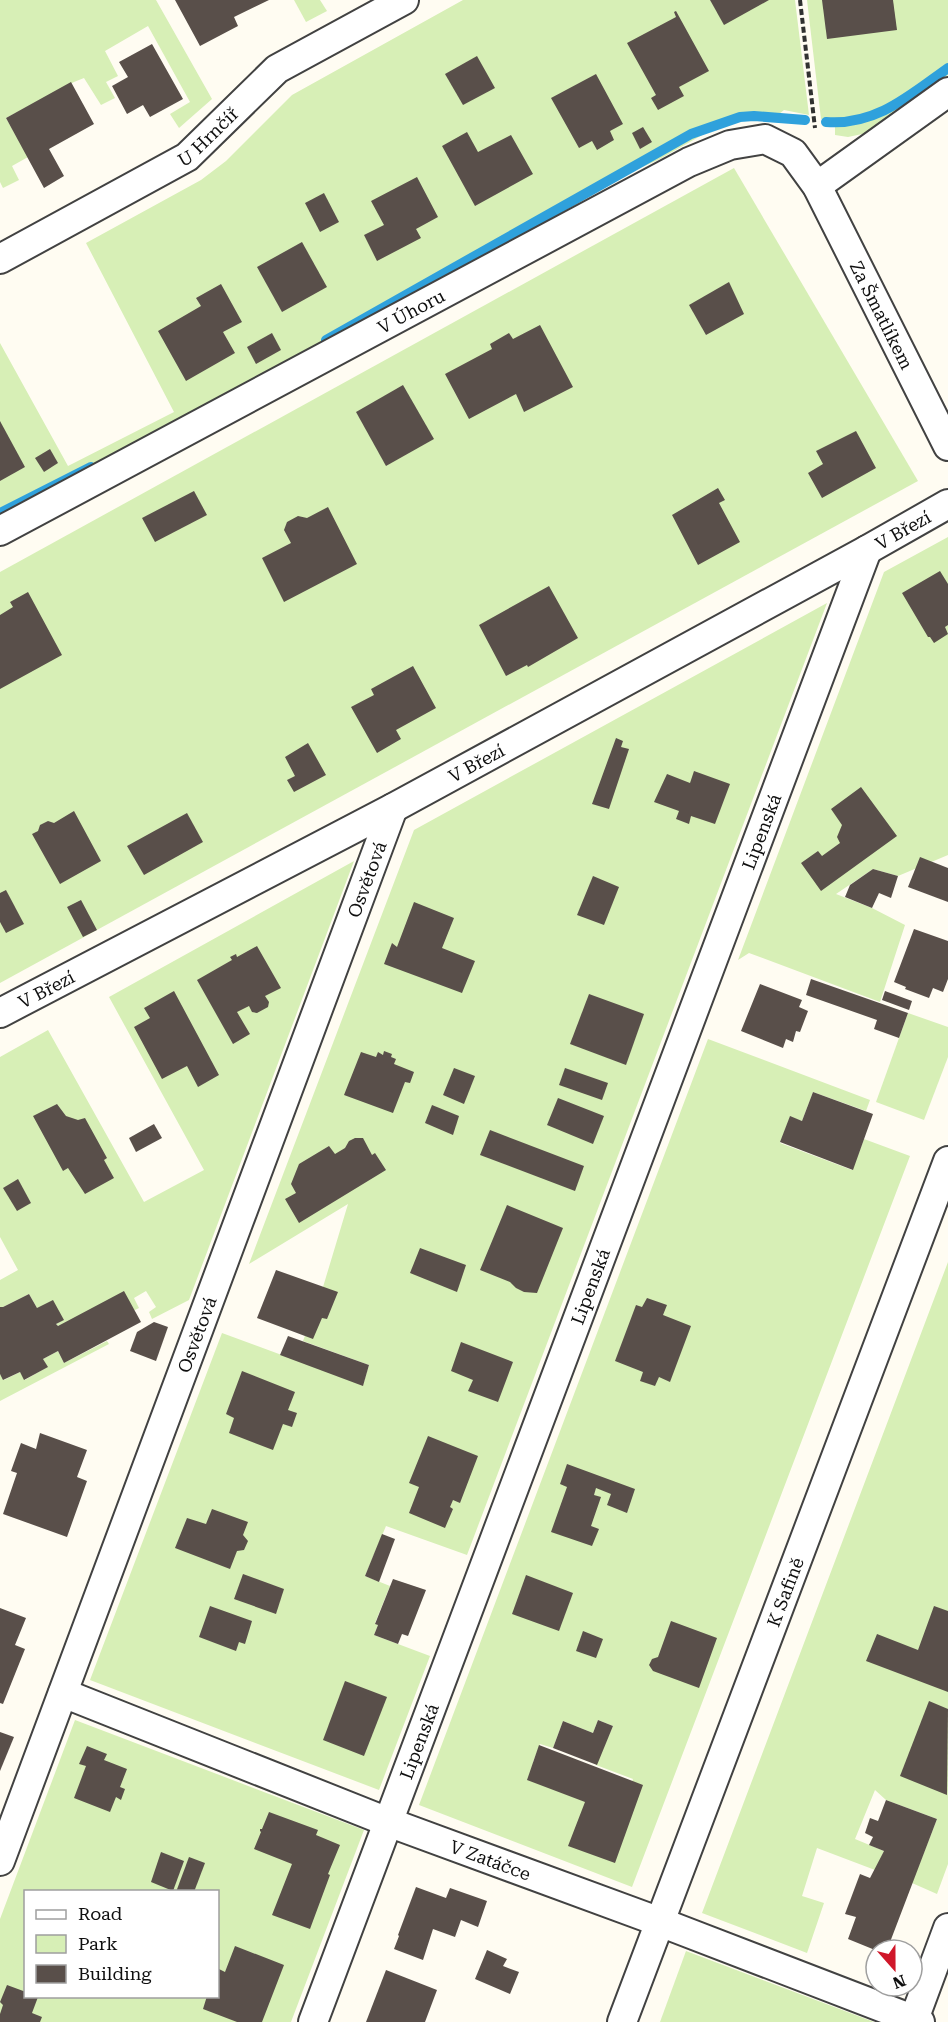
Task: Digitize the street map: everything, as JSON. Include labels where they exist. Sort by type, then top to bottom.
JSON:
[{"type":"street","name":"U Hrnčíř","points":[[0,259],[187,157],[277,69],[404,0]]},
{"type":"street","points":[[817,186],[948,92]]},
{"type":"street","name":"V Úhoru","points":[[0,531],[689,162],[730,145],[765,139],[793,153],[817,186]]},
{"type":"street","name":"Za Šmatlíkem","points":[[817,186],[948,446]]},
{"type":"street","name":"V Březí","points":[[0,1013],[393,808],[948,504]]},
{"type":"street","name":"Lipenská","points":[[312,2022],[867,550]]},
{"type":"street","name":"Osvětová","points":[[0,1861],[393,808]]},
{"type":"street","name":"K Safině","points":[[622,2022],[948,1161]]},
{"type":"street","name":"V Zatáčce","points":[[63,1693],[388,1822],[660,1922],[915,2021]]},
{"type":"street","points":[[915,2021],[948,1928]]},
{"type":"path","points":[[793,153],[816,136],[800,0]]},
{"type":"green space","points":[[0,0],[156,0],[212,99],[179,128],[170,114],[190,102],[148,26],[105,51],[118,76],[106,82],[115,98],[101,105],[84,78],[6,118],[28,157],[12,166],[19,180],[3,188],[0,182]]},
{"type":"green space","points":[[294,0],[320,0],[327,11],[306,22]]},
{"type":"green space","points":[[463,0],[795,0],[809,115],[784,110],[774,118],[755,118],[727,124],[658,160],[597,187],[285,364],[0,518],[0,343],[68,466],[174,412],[86,243],[201,180],[226,161],[292,95]]},
{"type":"green space","points":[[807,0],[948,0],[948,75],[867,133],[848,137],[835,135],[835,118],[821,119]]},
{"type":"green space","points":[[734,168],[918,481],[0,983],[0,572]]},
{"type":"green space","points":[[948,537],[948,855],[898,876],[873,869],[836,894],[872,908],[905,925],[880,1002],[749,953],[738,960],[884,572]]},
{"type":"green space","points":[[827,603],[467,1555],[386,1526],[365,1576],[390,1586],[375,1623],[378,1625],[374,1635],[430,1656],[379,1790],[90,1680],[222,1333],[363,1385],[369,1365],[303,1341],[323,1287],[348,1204],[249,1264],[414,830]]},
{"type":"green space","points":[[354,861],[189,1300],[152,1319],[149,1312],[156,1307],[146,1291],[134,1298],[139,1308],[135,1310],[58,1326],[56,1324],[63,1320],[37,1308],[29,1294],[0,1307],[0,1280],[18,1270],[0,1237],[0,1057],[48,1030],[144,1202],[204,1170],[109,997]]},
{"type":"green space","points":[[908,1013],[948,1027],[948,1057],[924,1120],[876,1102]]},
{"type":"green space","points":[[708,1039],[870,1100],[866,1111],[813,1092],[802,1121],[790,1117],[780,1143],[852,1170],[864,1139],[910,1156],[632,1887],[419,1805]],"holes":[[[598,1720],[613,1726],[596,1765],[633,1779],[605,1858],[585,1797],[533,1762],[540,1744],[553,1748],[563,1721],[593,1733]]]},
{"type":"green space","points":[[948,1262],[948,1864],[937,1894],[912,1883],[937,1819],[886,1800],[875,1790],[855,1839],[884,1851],[875,1870],[817,1848],[802,1896],[824,1903],[807,1953],[702,1913]]},
{"type":"green space","points":[[107,1341],[109,1344],[0,1401],[0,1374],[4,1380],[20,1372],[25,1380],[47,1367],[43,1359],[58,1351],[64,1363]]},
{"type":"green space","points":[[75,1720],[364,1830],[291,2022],[0,2022],[0,1919]]},
{"type":"green space","points":[[686,1951],[874,2022],[660,2022]]},
{"type":"building","points":[[175,0],[269,0],[234,17],[238,26],[200,46]]},
{"type":"building","points":[[710,0],[769,0],[724,25]]},
{"type":"building","points":[[822,0],[893,0],[897,30],[827,39]]},
{"type":"building","points":[[676,11],[709,71],[679,87],[684,96],[658,110],[651,98],[656,95],[627,43],[676,17],[674,12]]},
{"type":"building","points":[[152,44],[183,99],[150,117],[143,105],[127,114],[112,86],[128,77],[119,62]]},
{"type":"building","points":[[477,56],[495,88],[463,105],[445,74]]},
{"type":"building","points":[[596,74],[623,124],[610,131],[614,140],[597,150],[592,141],[579,148],[551,98]]},
{"type":"building","points":[[71,82],[94,124],[49,149],[64,176],[44,188],[6,118]]},
{"type":"building","points":[[643,127],[652,142],[640,149],[632,133]]},
{"type":"building","points":[[467,132],[478,152],[511,135],[533,174],[475,206],[442,146]]},
{"type":"building","points":[[417,177],[438,217],[416,229],[421,238],[377,261],[364,235],[384,225],[371,201]]},
{"type":"building","points":[[324,193],[339,222],[320,232],[305,203]]},
{"type":"building","points":[[302,242],[327,287],[282,312],[257,267]]},
{"type":"building","points":[[729,282],[744,314],[706,335],[689,305]]},
{"type":"building","points":[[221,284],[242,322],[223,332],[235,353],[186,381],[158,331],[201,306],[196,298]]},
{"type":"building","points":[[540,325],[573,387],[524,412],[516,394],[469,419],[445,374],[492,349],[490,344],[509,333],[513,339]]},
{"type":"building","points":[[272,333],[281,350],[256,364],[247,347]]},
{"type":"building","points":[[403,385],[434,439],[386,466],[356,412]]},
{"type":"building","points":[[0,421],[25,467],[0,481]]},
{"type":"building","points":[[856,431],[876,468],[822,498],[808,473],[823,464],[816,451]]},
{"type":"building","points":[[50,449],[58,463],[44,472],[35,458]]},
{"type":"building","points":[[718,488],[725,500],[719,503],[740,542],[698,565],[672,515]]},
{"type":"building","points":[[194,491],[207,515],[155,542],[142,518]]},
{"type":"building","points":[[328,507],[357,564],[284,602],[262,558],[291,543],[284,530],[287,522],[298,516],[307,518]]},
{"type":"building","points":[[940,571],[948,584],[948,625],[945,627],[948,634],[934,643],[928,637],[902,593]]},
{"type":"building","points":[[549,586],[578,638],[528,667],[527,665],[506,676],[479,625]]},
{"type":"building","points":[[28,592],[62,655],[0,689],[0,615],[13,607],[10,602]]},
{"type":"building","points":[[413,666],[436,708],[396,730],[401,739],[377,753],[351,707],[374,695],[371,689]]},
{"type":"building","points":[[616,738],[623,741],[621,747],[629,749],[609,809],[592,804]]},
{"type":"building","points":[[308,743],[326,775],[294,792],[287,780],[295,776],[285,757]]},
{"type":"building","points":[[694,771],[730,784],[715,824],[691,816],[689,824],[676,819],[679,811],[654,802],[667,774],[690,783]]},
{"type":"building","points":[[861,787],[897,836],[821,891],[801,863],[818,851],[822,856],[840,843],[837,837],[842,825],[831,809]]},
{"type":"building","points":[[74,811],[101,861],[60,884],[32,834],[38,831],[40,825],[48,821],[54,823]]},
{"type":"building","points":[[187,813],[203,842],[144,875],[127,846]]},
{"type":"building","points":[[920,857],[948,868],[948,902],[908,887]]},
{"type":"building","points":[[873,869],[898,876],[891,898],[879,893],[872,908],[845,897],[850,885]]},
{"type":"building","points":[[593,876],[619,887],[604,925],[577,915]]},
{"type":"building","points":[[6,890],[24,924],[6,933],[0,922],[0,893]]},
{"type":"building","points":[[81,900],[97,930],[83,937],[67,907]]},
{"type":"building","points":[[414,902],[454,918],[442,948],[475,961],[462,993],[384,964],[392,943],[397,947]]},
{"type":"building","points":[[914,929],[948,941],[948,979],[943,992],[933,988],[929,998],[894,982]]},
{"type":"building","points":[[257,946],[281,988],[265,996],[269,1002],[268,1007],[257,1013],[252,1012],[249,1006],[237,1012],[250,1034],[233,1044],[197,980],[232,960],[230,957],[236,954],[237,957]]},
{"type":"building","points":[[811,979],[908,1013],[899,1038],[874,1029],[877,1020],[806,995]]},
{"type":"building","points":[[760,984],[802,1000],[799,1007],[808,1011],[800,1032],[796,1031],[793,1042],[786,1039],[783,1048],[741,1031]]},
{"type":"building","points":[[174,991],[219,1075],[198,1087],[187,1066],[162,1079],[134,1027],[150,1018],[144,1008]]},
{"type":"building","points":[[885,991],[912,1001],[909,1010],[882,1000]]},
{"type":"building","points":[[589,994],[644,1014],[626,1065],[570,1044]]},
{"type":"building","points":[[384,1051],[392,1054],[391,1057],[396,1059],[394,1064],[414,1072],[410,1083],[405,1082],[393,1113],[344,1095],[361,1052],[376,1057],[378,1052],[383,1055]]},
{"type":"building","points":[[454,1068],[475,1076],[464,1104],[443,1095]]},
{"type":"building","points":[[565,1068],[608,1083],[602,1100],[559,1085]]},
{"type":"building","points":[[813,1092],[873,1114],[853,1170],[780,1142],[790,1116],[802,1121]]},
{"type":"building","points":[[558,1098],[604,1116],[593,1144],[547,1125]]},
{"type":"building","points":[[57,1104],[66,1116],[78,1120],[85,1118],[107,1158],[104,1160],[114,1178],[85,1194],[68,1168],[63,1171],[33,1116]]},
{"type":"building","points":[[432,1105],[459,1116],[453,1135],[425,1123]]},
{"type":"building","points":[[154,1124],[162,1138],[136,1152],[129,1138]]},
{"type":"building","points":[[490,1130],[584,1166],[575,1191],[480,1155]]},
{"type":"building","points":[[355,1138],[363,1138],[372,1155],[375,1153],[386,1170],[299,1223],[285,1199],[296,1193],[291,1184],[299,1164],[329,1146],[335,1154]]},
{"type":"building","points":[[18,1179],[31,1203],[17,1211],[3,1188]]},
{"type":"building","points":[[507,1205],[563,1228],[537,1293],[524,1292],[510,1282],[480,1270]]},
{"type":"building","points":[[420,1248],[466,1265],[457,1292],[410,1273]]},
{"type":"building","points":[[276,1270],[338,1292],[327,1319],[322,1318],[313,1339],[257,1318]]},
{"type":"building","points":[[124,1291],[141,1322],[64,1363],[58,1351],[43,1359],[48,1367],[24,1380],[20,1372],[3,1380],[0,1374],[0,1307],[29,1294],[37,1308],[53,1300],[64,1320],[56,1324],[58,1326]]},
{"type":"building","points":[[647,1298],[667,1305],[663,1315],[691,1326],[670,1382],[659,1377],[655,1386],[640,1381],[643,1372],[615,1361],[636,1305],[642,1307]]},
{"type":"building","points":[[154,1322],[168,1327],[156,1361],[130,1351],[137,1332]]},
{"type":"building","points":[[288,1336],[369,1365],[363,1386],[280,1355]]},
{"type":"building","points":[[461,1342],[513,1362],[498,1402],[468,1391],[473,1380],[451,1371]]},
{"type":"building","points":[[242,1371],[295,1392],[288,1410],[297,1413],[292,1427],[283,1424],[273,1450],[229,1433],[234,1418],[226,1414]]},
{"type":"building","points":[[40,1433],[87,1450],[77,1477],[87,1481],[67,1537],[3,1514],[17,1473],[11,1471],[21,1443],[36,1449]]},
{"type":"building","points":[[428,1436],[478,1456],[460,1503],[453,1500],[450,1507],[453,1509],[445,1528],[409,1513],[419,1487],[409,1483]]},
{"type":"building","points":[[567,1464],[635,1489],[627,1513],[607,1505],[611,1494],[596,1488],[594,1495],[601,1497],[591,1526],[599,1529],[592,1546],[551,1532],[567,1487],[560,1484]]},
{"type":"building","points":[[212,1509],[248,1522],[243,1535],[248,1541],[244,1550],[237,1551],[230,1569],[175,1548],[187,1518],[206,1524]]},
{"type":"building","points":[[382,1534],[395,1539],[379,1582],[365,1576]]},
{"type":"building","points":[[243,1574],[284,1589],[276,1614],[234,1599]]},
{"type":"building","points":[[526,1575],[573,1593],[559,1631],[512,1614]]},
{"type":"building","points":[[393,1579],[426,1590],[408,1636],[402,1634],[398,1644],[374,1635],[378,1625],[375,1624]]},
{"type":"building","points":[[210,1606],[252,1621],[245,1644],[239,1642],[236,1651],[199,1637]]},
{"type":"building","points":[[934,1606],[948,1611],[948,1692],[866,1661],[877,1634],[918,1650]]},
{"type":"building","points":[[0,1608],[26,1618],[15,1645],[25,1649],[3,1704],[0,1703]]},
{"type":"building","points":[[671,1621],[717,1638],[699,1688],[653,1671],[649,1665],[652,1659],[658,1657]]},
{"type":"building","points":[[583,1631],[603,1639],[596,1658],[576,1651]]},
{"type":"building","points":[[345,1681],[387,1697],[364,1756],[323,1740]]},
{"type":"building","points":[[929,1701],[948,1709],[947,1795],[900,1776]]},
{"type":"building","points":[[598,1720],[613,1726],[597,1765],[553,1748],[563,1721],[593,1733]]},
{"type":"building","points":[[0,1732],[14,1737],[0,1771]]},
{"type":"building","points":[[539,1745],[643,1785],[615,1863],[568,1846],[585,1802],[527,1780]]},
{"type":"building","points":[[87,1746],[107,1754],[104,1760],[127,1769],[120,1787],[125,1789],[121,1800],[116,1797],[110,1812],[74,1798],[86,1766],[79,1764]]},
{"type":"building","points":[[886,1800],[937,1819],[892,1938],[864,1938],[864,1946],[848,1939],[856,1917],[845,1914],[860,1874],[870,1878],[884,1851],[869,1845],[873,1837],[865,1833],[870,1818],[878,1821]]},
{"type":"building","points":[[269,1812],[318,1830],[316,1835],[340,1845],[310,1929],[272,1915],[292,1864],[254,1849],[261,1832],[260,1829]]},
{"type":"building","points":[[161,1852],[184,1861],[173,1890],[151,1882]]},
{"type":"building","points":[[189,1857],[205,1863],[195,1890],[177,1890]]},
{"type":"building","points":[[416,1887],[446,1898],[450,1888],[487,1901],[478,1927],[461,1920],[455,1937],[433,1929],[423,1960],[394,1949]]},
{"type":"building","points":[[235,1946],[284,1965],[262,2022],[237,2022],[203,2009],[206,1998],[219,1998],[219,1969],[225,1972]]},
{"type":"building","points":[[487,1950],[507,1959],[503,1966],[519,1972],[510,1994],[475,1979]]},
{"type":"building","points":[[386,1970],[437,1990],[425,2022],[366,2022]]},
{"type":"building","points":[[7,1985],[24,1991],[24,1998],[38,1998],[32,2013],[42,2017],[40,2022],[0,2022],[3,2005],[0,2002]]},
{"type":"waterway","points":[[826,122],[844,122],[877,114],[906,98],[948,68]]},
{"type":"waterway","points":[[326,340],[691,134],[740,117],[805,120]]},
{"type":"waterway","points":[[0,513],[91,467]]}]
